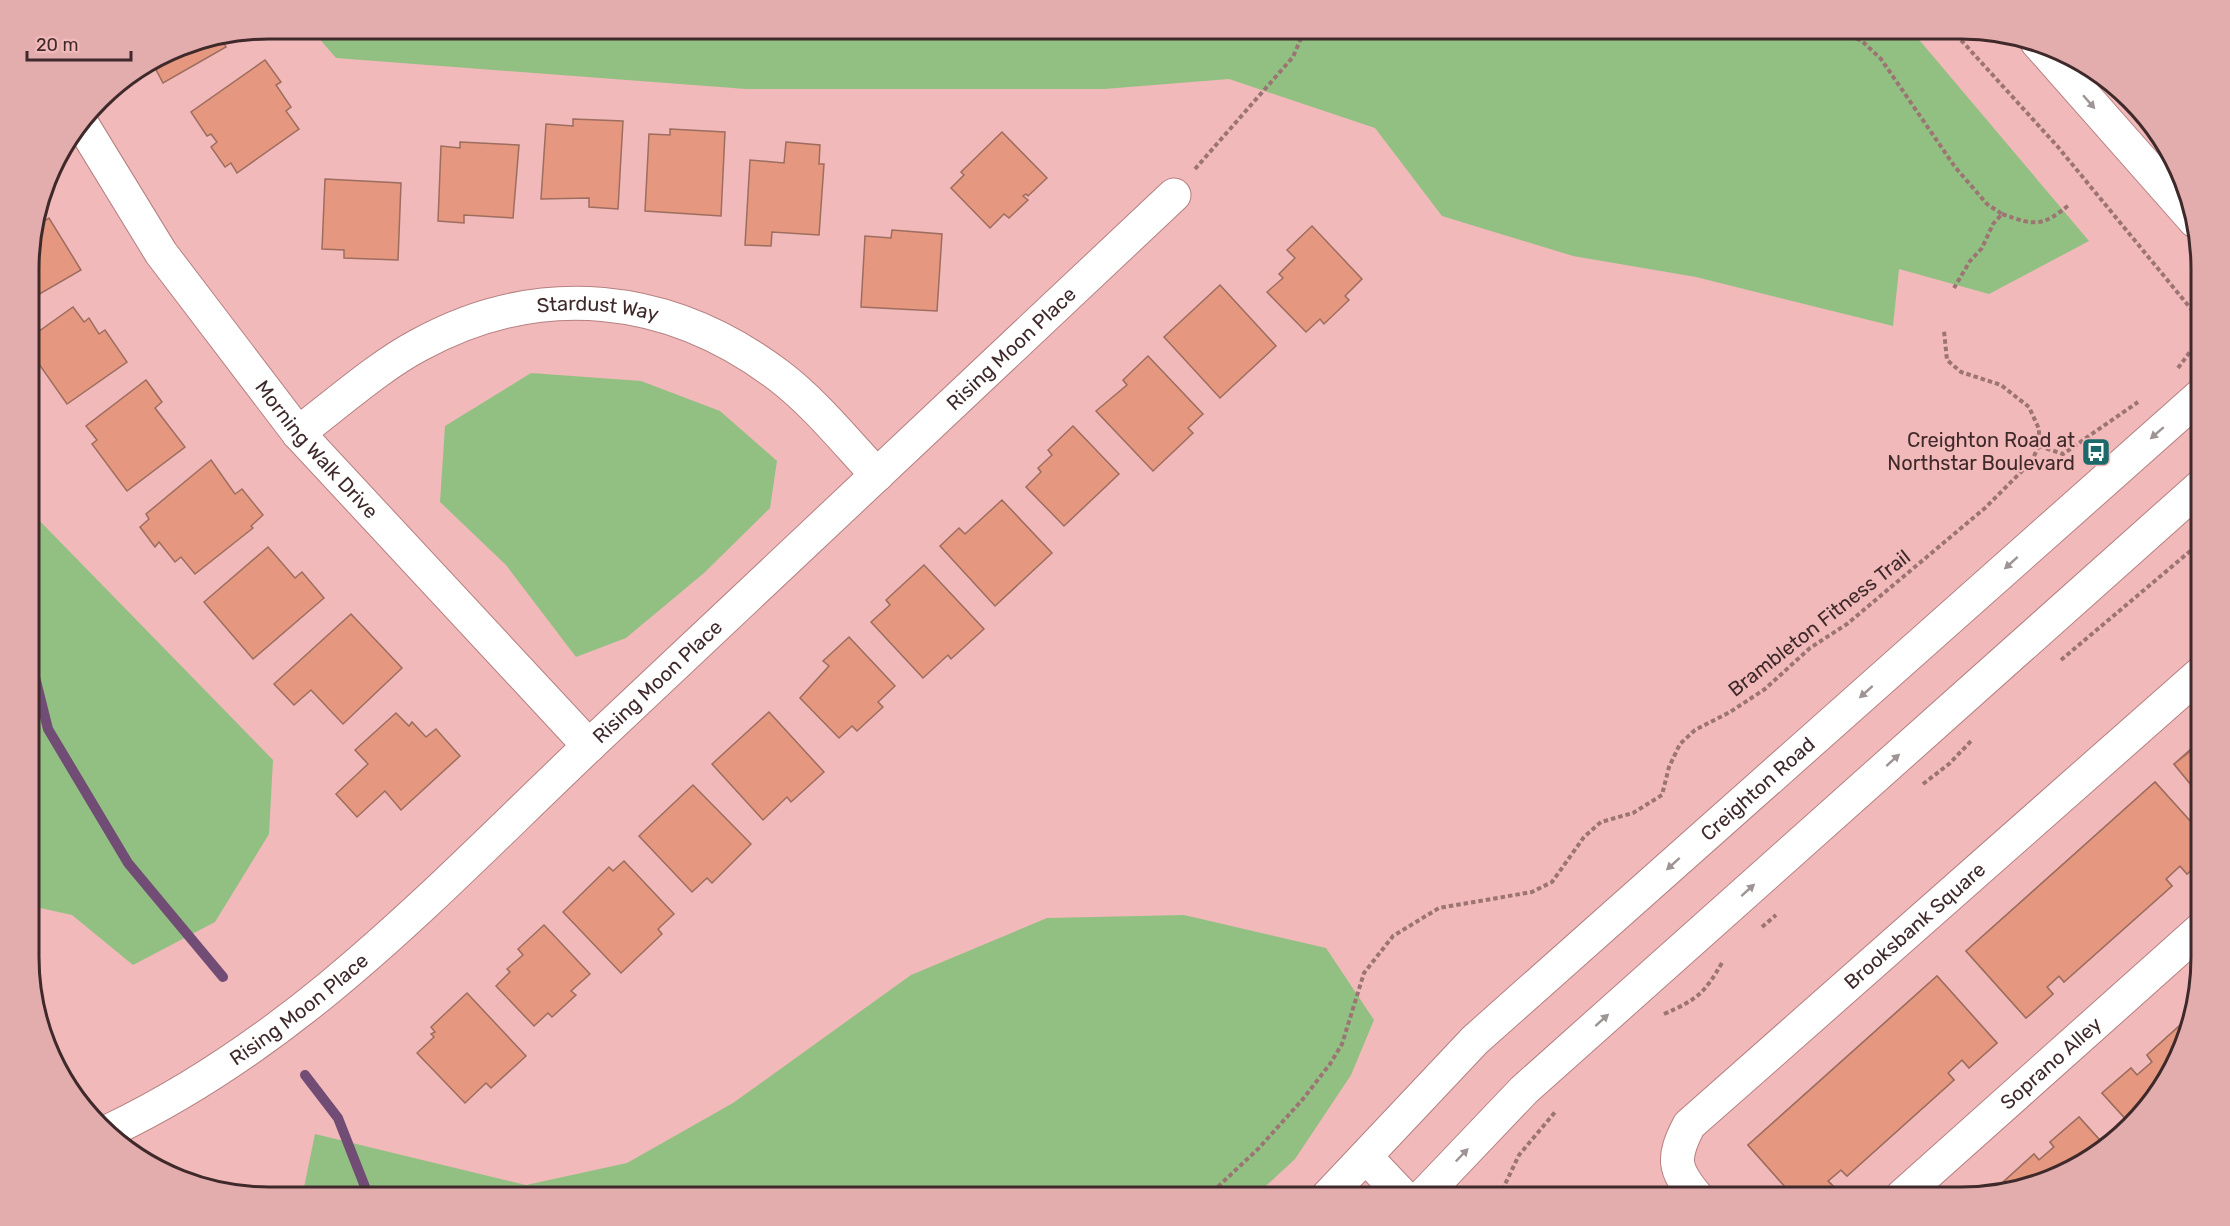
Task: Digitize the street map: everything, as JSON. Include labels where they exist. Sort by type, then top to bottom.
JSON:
[{"type":"street","points":[[2050,56],[2182,207]]},
{"type":"street","name":"Morning Walk Drive","points":[[86,130],[161,253],[298,434],[589,746]]},
{"type":"street","name":"Rising Moon Place","points":[[115,1128],[161,1106],[273,1034],[380,948],[589,746],[1174,195]]},
{"type":"street","name":"Stardust Way","points":[[298,434],[419,345],[517,308],[564,303],[605,303],[660,314],[704,329],[753,357],[780,377],[877,475]]},
{"type":"street","name":"Creighton Road","points":[[1337,1187],[1475,1040],[2191,404]]},
{"type":"street","points":[[1432,1187],[1524,1090],[2191,495]]},
{"type":"street","name":"Brooksbank Square","points":[[1689,1187],[1680,1176],[1677,1148],[1689,1125],[2191,682]]},
{"type":"street","name":"Soprano Alley","points":[[1912,1187],[2191,938]]},
{"type":"street","points":[[1366,1157],[1394,1187]]},
{"type":"path","points":[[1174,195],[1293,57],[1300,39]]},
{"type":"path","points":[[1858,39],[1881,59],[1955,167],[1987,204],[2002,214],[2028,223],[2049,221],[2070,204]]},
{"type":"path","points":[[1961,39],[2058,147],[2191,309]]},
{"type":"path","points":[[1954,288],[1970,261],[1982,248],[1993,224],[2002,214]]},
{"type":"path","points":[[1944,331],[1947,360],[1961,372],[2001,385],[2029,407],[2039,429],[2039,446],[2063,454],[2145,397]]},
{"type":"path","points":[[2176,369],[2191,350]]},
{"type":"path","name":"Brambleton Fitness Trail","points":[[1218,1187],[1259,1148],[1303,1099],[1330,1064],[1342,1044],[1364,972],[1393,936],[1439,908],[1532,892],[1552,882],[1584,837],[1601,822],[1633,813],[1662,795],[1669,767],[1680,744],[1695,730],[1730,712],[1765,689],[1810,648],[1847,624],[1985,508],[2031,462],[2039,446]]},
{"type":"path","points":[[2060,662],[2191,551]]},
{"type":"path","points":[[1921,786],[1973,739]]},
{"type":"path","points":[[1755,931],[1782,910]]},
{"type":"path","points":[[1661,1015],[1688,1003],[1707,990],[1729,952]]},
{"type":"path","points":[[1504,1187],[1520,1155],[1560,1106]]},
{"type":"green space","points":[[320,39],[1918,39],[2089,241],[1989,294],[1899,269],[1893,326],[1696,277],[1573,256],[1442,216],[1375,128],[1229,79],[1104,89],[746,89],[336,58]]},
{"type":"green space","points":[[531,373],[641,381],[720,411],[777,461],[770,508],[704,573],[626,638],[576,657],[506,565],[440,502],[445,426]]},
{"type":"green space","points":[[39,520],[273,760],[269,834],[215,922],[133,965],[72,915],[39,908]]},
{"type":"green space","points":[[1184,915],[1326,948],[1374,1020],[1351,1075],[1295,1159],[1265,1187],[304,1187],[315,1134],[526,1185],[627,1163],[733,1103],[911,975],[1047,918]]},
{"type":"building","points":[[224,43],[226,47],[163,83],[156,69],[181,56]]},
{"type":"building","points":[[265,60],[281,82],[276,85],[291,107],[286,111],[299,129],[237,173],[231,163],[225,167],[211,147],[217,142],[211,134],[207,136],[191,112]]},
{"type":"building","points":[[573,119],[623,121],[618,209],[589,207],[589,198],[541,199],[546,124],[573,126]]},
{"type":"building","points":[[670,129],[725,132],[721,216],[645,211],[649,134],[670,135]]},
{"type":"building","points":[[1002,132],[1047,178],[1028,196],[1026,194],[1023,196],[1028,200],[1009,218],[1004,214],[990,228],[951,188],[964,175],[961,172]]},
{"type":"building","points":[[460,142],[519,145],[513,218],[464,215],[464,223],[438,221],[441,146],[460,148]]},
{"type":"building","points":[[786,142],[820,145],[819,164],[824,164],[819,235],[772,232],[771,246],[745,245],[750,160],[784,163]]},
{"type":"building","points":[[325,179],[401,183],[398,260],[344,258],[344,250],[322,249]]},
{"type":"building","points":[[49,218],[81,270],[39,294],[39,254],[44,221]]},
{"type":"building","points":[[1312,226],[1362,279],[1345,296],[1349,300],[1324,324],[1320,319],[1306,332],[1267,292],[1283,278],[1279,274],[1295,258],[1287,250]]},
{"type":"building","points":[[892,230],[942,234],[937,311],[861,307],[865,236],[891,238]]},
{"type":"building","points":[[1220,285],[1276,346],[1220,398],[1164,337]]},
{"type":"building","points":[[73,307],[84,322],[89,318],[99,334],[105,330],[127,362],[67,404],[39,364],[39,331]]},
{"type":"building","points":[[1148,356],[1203,414],[1188,428],[1193,433],[1153,471],[1096,411],[1127,385],[1123,380]]},
{"type":"building","points":[[146,380],[162,402],[155,408],[185,447],[127,491],[92,444],[97,440],[86,426]]},
{"type":"building","points":[[1073,426],[1119,474],[1064,526],[1026,487],[1041,472],[1038,468],[1052,455],[1048,450]]},
{"type":"building","points":[[211,460],[235,494],[242,489],[263,515],[251,526],[253,528],[195,574],[181,557],[175,562],[159,542],[155,547],[140,527],[149,519],[146,514]]},
{"type":"building","points":[[1002,500],[1052,553],[995,606],[940,546],[959,528],[965,534]]},
{"type":"building","points":[[268,547],[295,578],[302,572],[324,598],[253,659],[204,602]]},
{"type":"building","points":[[924,565],[984,629],[951,659],[948,655],[923,678],[871,622],[890,605],[886,600]]},
{"type":"building","points":[[351,614],[402,668],[343,724],[311,690],[294,705],[274,684]]},
{"type":"building","points":[[849,637],[895,686],[878,702],[883,707],[857,731],[852,726],[839,738],[800,698],[829,666],[823,661]]},
{"type":"building","points":[[769,712],[824,772],[791,802],[787,797],[763,820],[712,764]]},
{"type":"building","points":[[396,713],[409,726],[412,722],[426,737],[436,729],[460,756],[401,810],[385,791],[357,817],[336,794],[368,764],[355,750]]},
{"type":"building","points":[[2191,749],[2191,785],[2174,764]]},
{"type":"building","points":[[2191,751],[2191,785],[2174,764]]},
{"type":"building","points":[[2155,782],[2191,822],[2191,871],[2187,874],[2180,866],[2166,879],[2172,886],[2064,982],[2059,976],[2047,987],[2053,994],[2026,1018],[1966,951]]},
{"type":"building","points":[[2155,782],[2191,822],[2191,871],[2187,874],[2180,866],[2166,879],[2172,886],[2064,982],[2059,976],[2047,987],[2053,994],[2026,1018],[1966,951]]},
{"type":"building","points":[[693,785],[751,844],[712,883],[707,878],[692,892],[639,836]]},
{"type":"building","points":[[624,861],[674,914],[658,929],[662,934],[621,973],[563,912],[609,867],[613,871]]},
{"type":"building","points":[[544,925],[590,974],[571,991],[576,995],[552,1017],[548,1013],[534,1026],[496,986],[510,972],[507,969],[523,955],[518,949]]},
{"type":"building","points":[[1937,976],[1997,1043],[1969,1068],[1962,1060],[1948,1073],[1954,1080],[1847,1176],[1841,1170],[1828,1181],[1834,1187],[1785,1187],[1748,1145]]},
{"type":"building","points":[[1937,976],[1997,1043],[1969,1068],[1962,1060],[1948,1073],[1954,1080],[1847,1176],[1841,1170],[1828,1181],[1834,1187],[1785,1187],[1748,1145]]},
{"type":"building","points":[[467,993],[526,1056],[491,1088],[486,1083],[465,1103],[417,1053],[434,1037],[431,1034],[435,1032],[431,1027]]},
{"type":"building","points":[[2181,1025],[2174,1045],[2160,1072],[2144,1097],[2125,1119],[2102,1093],[2131,1068],[2137,1075],[2152,1062],[2147,1055]]},
{"type":"building","points":[[2181,1025],[2174,1045],[2160,1072],[2144,1097],[2125,1119],[2102,1093],[2131,1068],[2137,1075],[2152,1062],[2147,1055]]},
{"type":"building","points":[[2079,1117],[2100,1141],[2049,1170],[2001,1184],[2034,1154],[2039,1160],[2054,1147],[2050,1142]]},
{"type":"building","points":[[2079,1117],[2100,1141],[2049,1170],[2001,1184],[2034,1154],[2039,1160],[2054,1147],[2050,1142]]},
{"type":"waterway","points":[[39,693],[48,729],[128,863],[223,977]]},
{"type":"waterway","points":[[305,1075],[338,1118],[365,1187]]},
{"type":"place","name":"Creighton Road at Northstar Boulevard","points":[[2096,452]]}]
